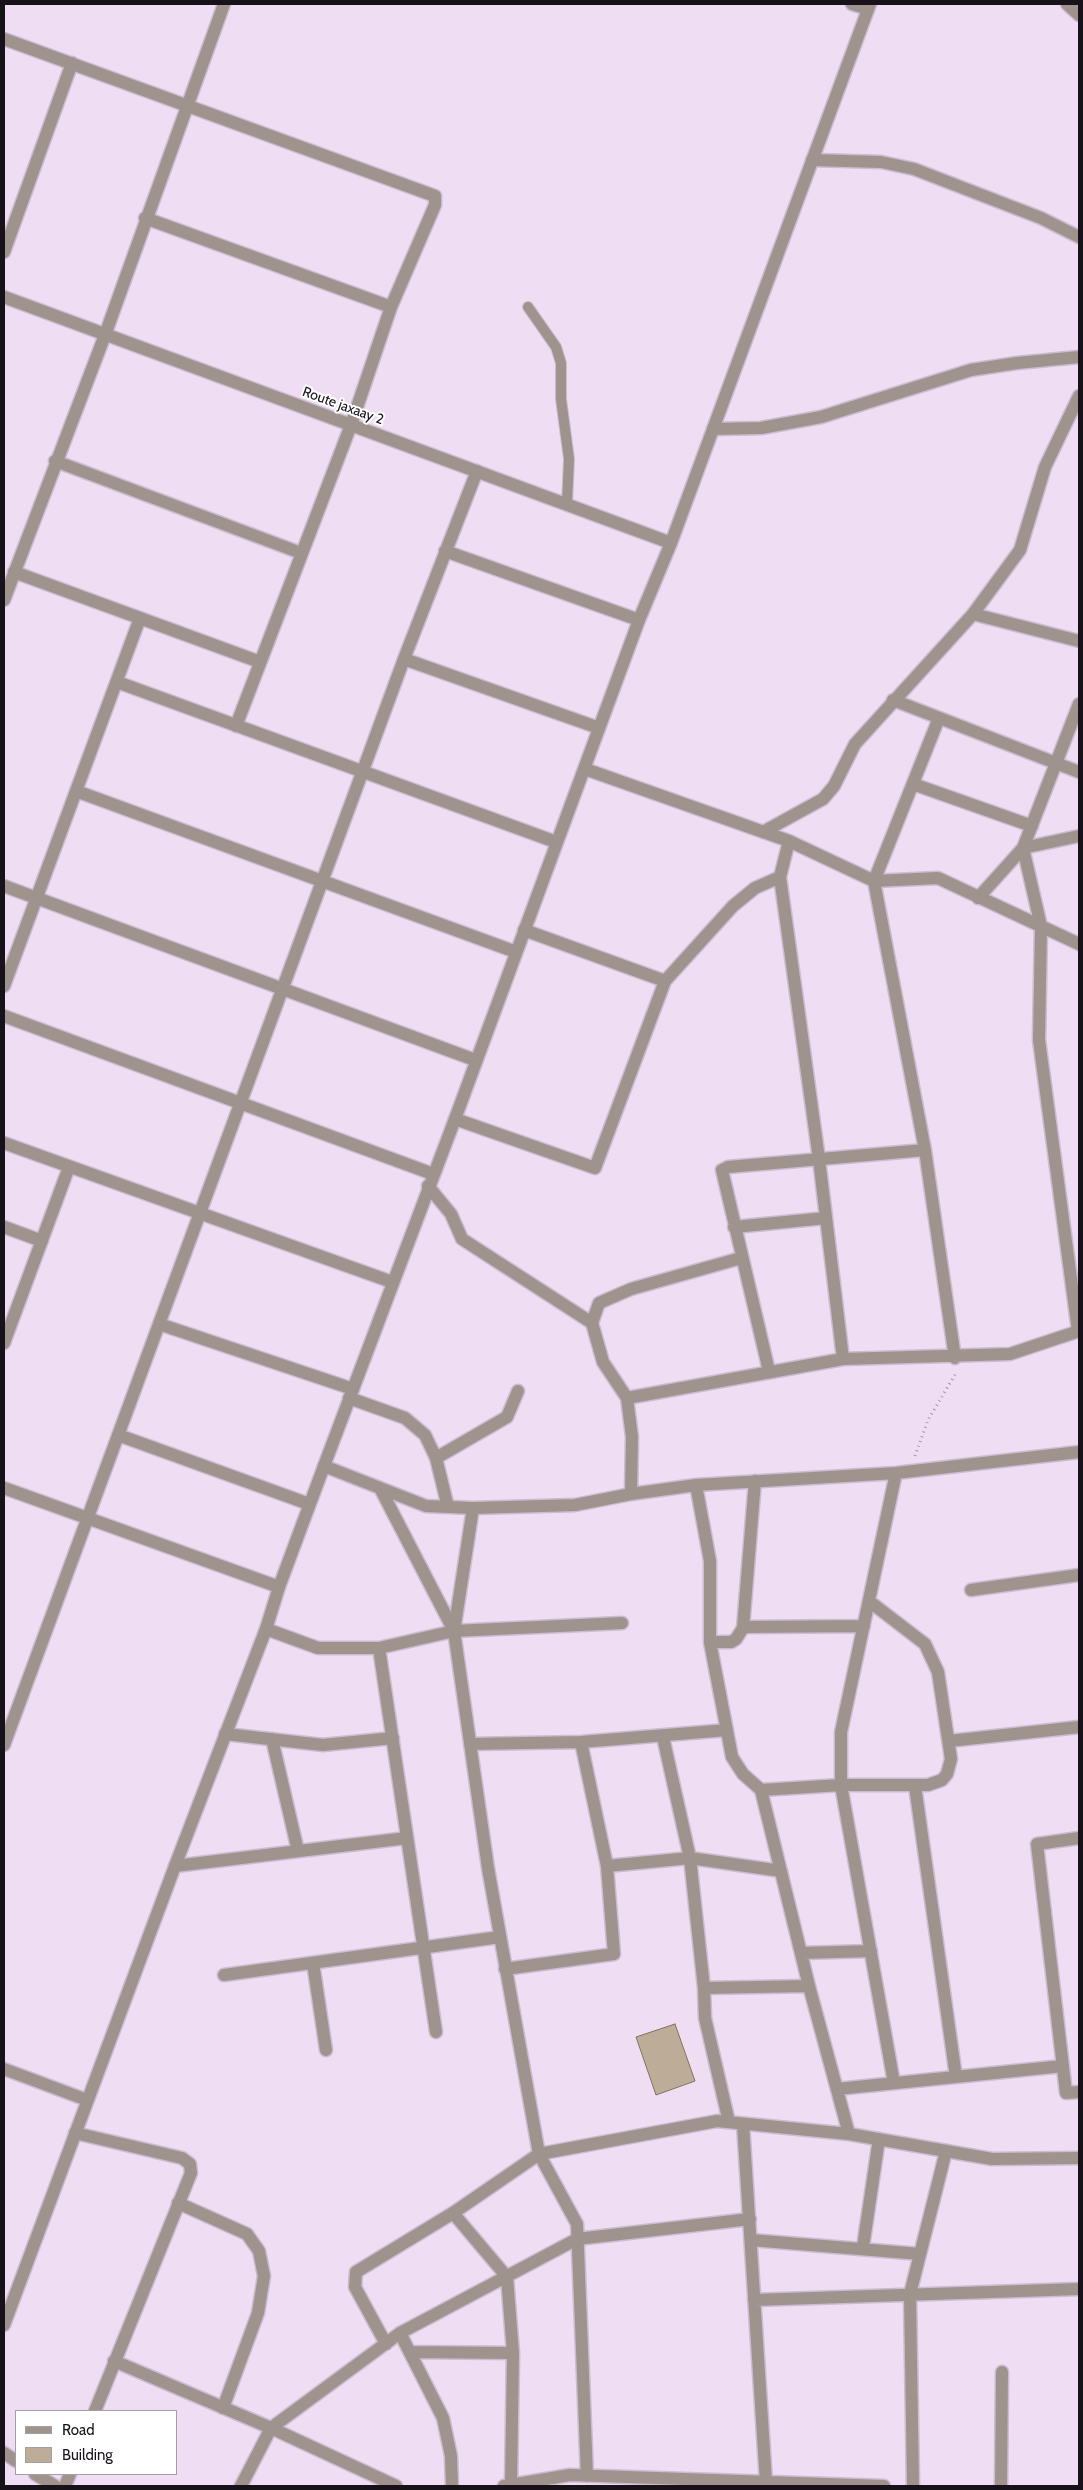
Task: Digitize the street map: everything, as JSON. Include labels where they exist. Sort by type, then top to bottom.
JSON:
[{"type":"street","points":[[4,600],[55,461],[105,335],[145,218],[224,4]]},
{"type":"street","points":[[4,2325],[174,1866],[266,1629],[309,1504],[430,1180],[455,1119],[475,1060],[639,620],[671,543],[869,6],[852,4]]},
{"type":"street","points":[[1067,4],[1079,15]]},
{"type":"street","points":[[4,38],[435,196],[435,204],[391,307],[350,425],[236,726]]},
{"type":"street","points":[[4,252],[72,63]]},
{"type":"street","points":[[812,160],[881,162],[914,169],[1040,218],[1079,238]]},
{"type":"street","points":[[145,218],[391,307]]},
{"type":"street","name":"Route jaxaay 2","points":[[4,298],[671,543]]},
{"type":"street","points":[[713,429],[761,428],[821,417],[971,370],[1016,363],[1079,357]]},
{"type":"street","points":[[763,832],[823,799],[834,786],[855,744],[892,700],[973,614],[1020,550],[1045,467],[1079,396]]},
{"type":"street","points":[[55,461],[301,552]]},
{"type":"street","points":[[4,1745],[404,659],[477,472]]},
{"type":"street","points":[[445,551],[639,620]]},
{"type":"street","points":[[14,572],[260,662]]},
{"type":"street","points":[[973,614],[1079,641]]},
{"type":"street","points":[[4,986],[140,618]]},
{"type":"street","points":[[404,659],[599,728]]},
{"type":"street","points":[[117,682],[556,842]]},
{"type":"street","points":[[892,700],[1079,772]]},
{"type":"street","points":[[978,898],[1023,848],[1079,704]]},
{"type":"street","points":[[939,718],[874,881],[925,1150],[960,1357]]},
{"type":"street","points":[[585,769],[788,841],[874,881],[938,878],[1079,944]]},
{"type":"street","points":[[913,784],[1032,826]]},
{"type":"street","points":[[76,791],[516,952]]},
{"type":"street","points":[[1023,848],[1079,836]]},
{"type":"street","points":[[788,841],[780,878],[819,1159],[843,1359]]},
{"type":"street","points":[[627,1398],[843,1359],[960,1357],[1010,1354],[1079,1331],[1039,1040],[1041,926],[1023,848]]},
{"type":"street","points":[[455,1119],[595,1168],[665,981],[732,906],[755,888],[780,878]]},
{"type":"street","points":[[4,886],[475,1060]]},
{"type":"street","points":[[524,930],[665,981]]},
{"type":"street","points":[[4,1016],[240,1104],[430,1180],[462,1239],[592,1323]]},
{"type":"street","points":[[4,1144],[392,1282]]},
{"type":"street","points":[[769,1371],[741,1258],[722,1170],[728,1167],[925,1150]]},
{"type":"street","points":[[4,1343],[69,1167]]},
{"type":"street","points":[[734,1226],[826,1218]]},
{"type":"street","points":[[4,1227],[42,1241]]},
{"type":"street","points":[[631,1494],[632,1437],[627,1398],[603,1362],[592,1323],[599,1303],[631,1289],[741,1258]]},
{"type":"street","points":[[159,1324],[351,1393],[405,1418],[425,1435],[436,1458],[448,1507]]},
{"type":"street","points":[[436,1458],[507,1417],[518,1391]]},
{"type":"street","points":[[118,1435],[309,1504]]},
{"type":"street","points":[[324,1466],[426,1506],[473,1508],[575,1505],[631,1494],[696,1485],[912,1472],[1079,1452]]},
{"type":"street","points":[[894,2083],[841,1785],[841,1732],[896,1473]]},
{"type":"street","points":[[710,1642],[731,1642],[736,1639],[742,1628],[755,1481]]},
{"type":"street","points":[[696,1485],[710,1561],[710,1642],[732,1757],[743,1774],[761,1790],[809,1986],[849,2134]]},
{"type":"street","points":[[4,1488],[279,1587]]},
{"type":"street","points":[[380,1488],[454,1631]]},
{"type":"street","points":[[473,1508],[454,1631],[500,1937],[539,2154],[576,2224],[587,2476]]},
{"type":"street","points":[[971,1590],[1079,1575]]},
{"type":"street","points":[[761,1790],[841,1785],[928,1785],[942,1780],[947,1774],[951,1759],[938,1672],[925,1644],[869,1600]]},
{"type":"street","points":[[266,1629],[318,1648],[379,1648],[454,1631],[622,1623]]},
{"type":"street","points":[[742,1628],[864,1626]]},
{"type":"street","points":[[379,1648],[436,2032]]},
{"type":"street","points":[[949,1741],[1079,1727]]},
{"type":"street","points":[[470,1744],[581,1742],[663,1737],[727,1730]]},
{"type":"street","points":[[225,1734],[323,1744],[393,1738]]},
{"type":"street","points":[[663,1737],[690,1858],[704,1988],[705,2018],[729,2122]]},
{"type":"street","points":[[272,1739],[298,1851]]},
{"type":"street","points":[[506,1969],[614,1954],[606,1866],[581,1742]]},
{"type":"street","points":[[915,1786],[956,2077]]},
{"type":"street","points":[[174,1866],[408,1838]]},
{"type":"street","points":[[1079,1838],[1037,1844],[1066,2093],[1079,2092]]},
{"type":"street","points":[[606,1866],[690,1858],[781,1871]]},
{"type":"street","points":[[224,1975],[500,1937]]},
{"type":"street","points":[[801,1953],[871,1951]]},
{"type":"street","points":[[313,1963],[326,2050]]},
{"type":"street","points":[[704,1988],[809,1986]]},
{"type":"street","points":[[837,2089],[1063,2066]]},
{"type":"street","points":[[4,2069],[87,2100]]},
{"type":"street","points":[[386,2344],[355,2287],[356,2272],[453,2213],[539,2154],[717,2121],[849,2134],[992,2159],[1079,2158]]},
{"type":"street","points":[[743,2124],[766,2482]]},
{"type":"street","points":[[75,2133],[182,2158],[190,2164],[190,2172],[95,2410]]},
{"type":"street","points":[[863,2248],[879,2139]]},
{"type":"street","points":[[913,2486],[910,2294],[946,2151]]},
{"type":"street","points":[[178,2203],[247,2234],[259,2251],[264,2276],[258,2313],[223,2408]]},
{"type":"street","points":[[453,2213],[507,2277],[513,2353],[508,2486],[568,2481],[587,2476],[884,2486]]},
{"type":"street","points":[[241,2486],[271,2428],[400,2333],[577,2239],[750,2220]]},
{"type":"street","points":[[751,2240],[920,2254]]},
{"type":"street","points":[[754,2300],[1079,2289]]},
{"type":"street","points":[[400,2333],[443,2418],[451,2456],[452,2486]]},
{"type":"street","points":[[410,2352],[513,2353]]},
{"type":"street","points":[[114,2361],[271,2428],[396,2486]]},
{"type":"street","points":[[1001,2486],[1002,2372]]},
{"type":"street","points":[[4,2453],[15,2460]]},
{"type":"street","points":[[38,2475],[55,2486]]},
{"type":"lane","points":[[528,307],[556,347],[561,363],[561,399],[569,459],[567,504]]},
{"type":"path","points":[[912,1472],[917,1446],[960,1357]]},
{"type":"building","points":[[675,2024],[695,2081],[656,2095],[636,2037]]}]
